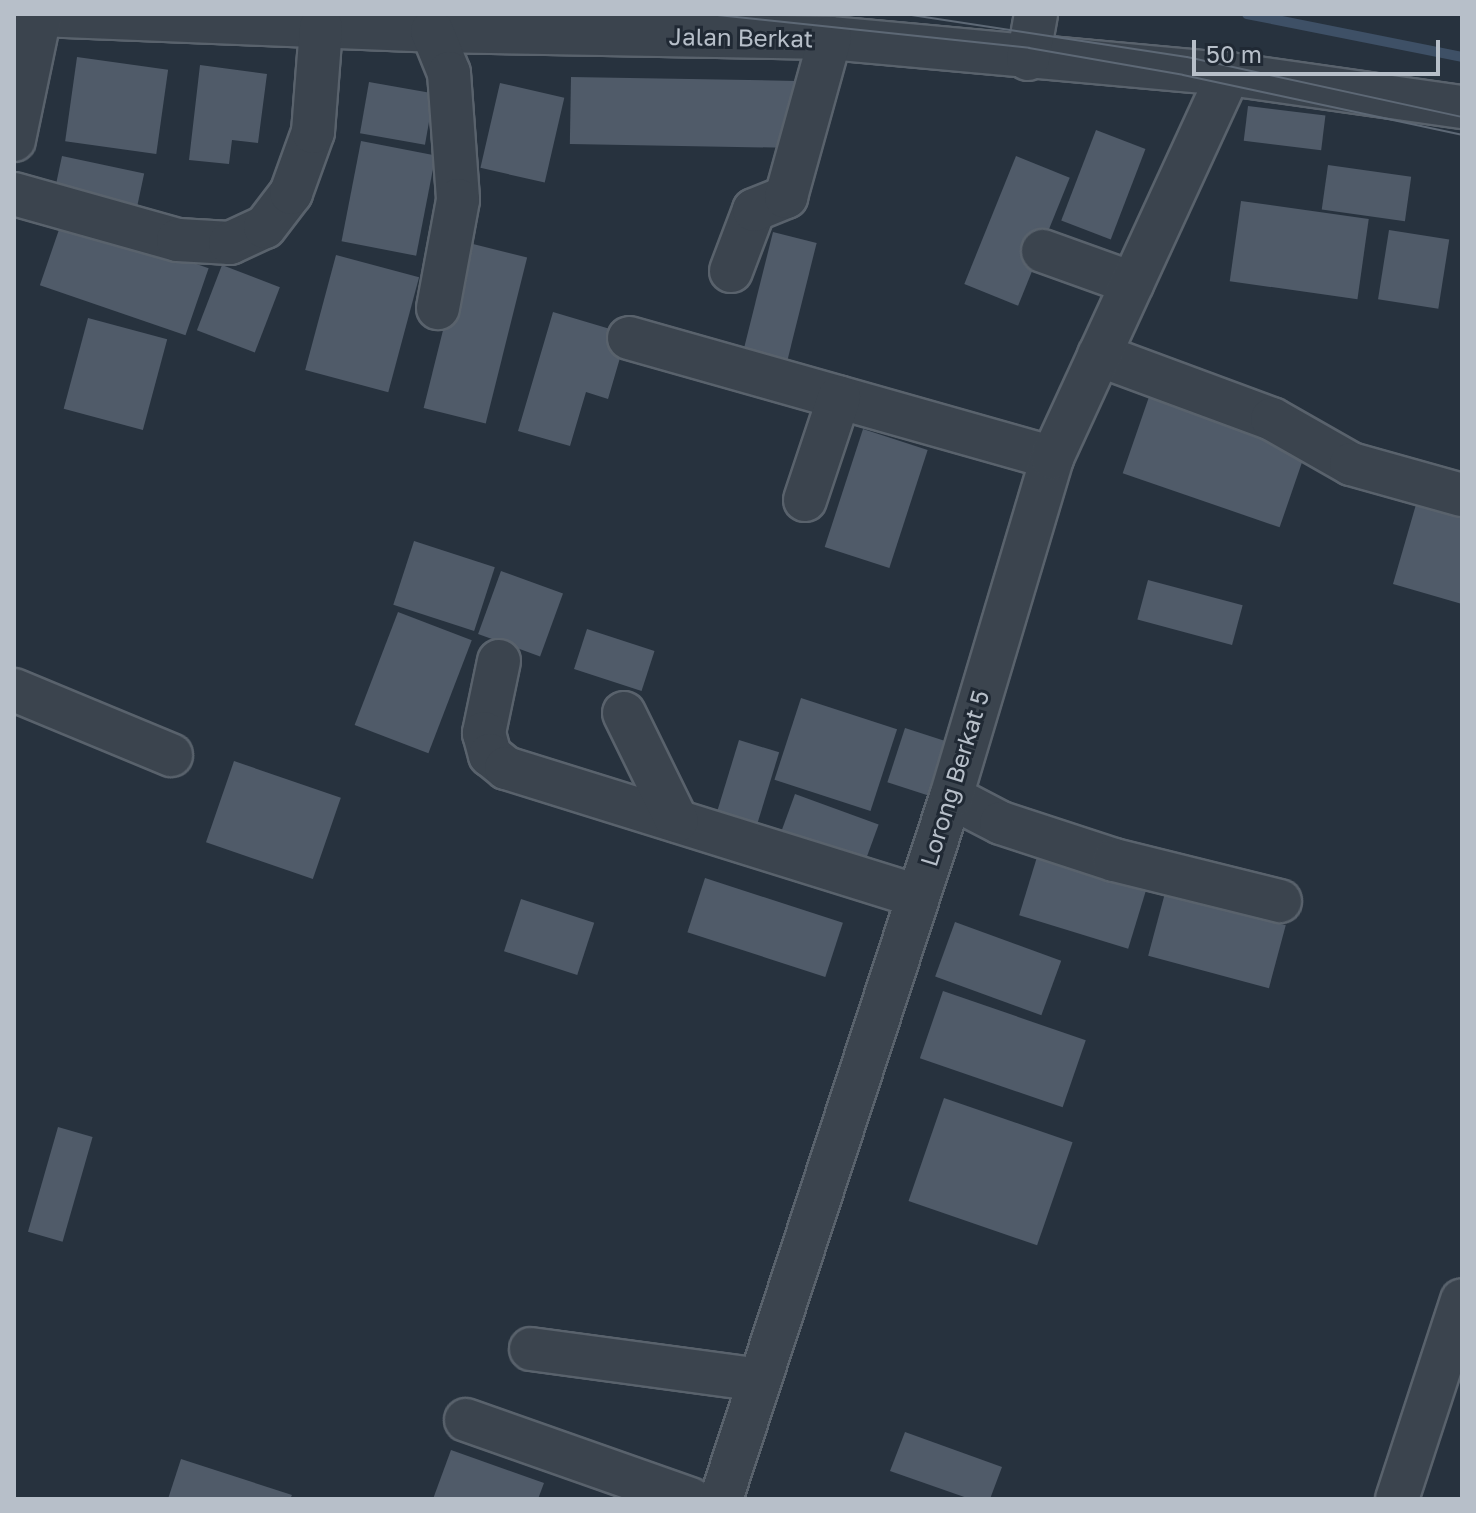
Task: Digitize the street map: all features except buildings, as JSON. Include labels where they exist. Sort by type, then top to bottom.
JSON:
[{"type":"street","points":[[1028,59],[1036,14]]},
{"type":"street","points":[[14,140],[28,15]]},
{"type":"street","name":"Jalan Berkat","points":[[28,15],[321,27],[432,23],[830,38],[1028,59],[1229,74],[1462,107]]},
{"type":"street","points":[[432,23],[449,73],[458,200],[438,308]]},
{"type":"street","points":[[14,194],[178,240],[230,243],[265,227],[291,193],[313,132],[321,27]]},
{"type":"street","points":[[731,271],[754,210],[786,197],[830,38]]},
{"type":"street","name":"Lorong Berkat 5","points":[[721,1499],[951,797],[1052,458],[1229,74]]},
{"type":"street","points":[[1043,251],[1132,283]]},
{"type":"street","points":[[629,338],[1052,458]]},
{"type":"street","points":[[1099,355],[1272,419],[1351,464],[1462,495]]},
{"type":"street","points":[[805,500],[839,398]]},
{"type":"street","points":[[499,661],[484,733],[490,755],[506,768],[917,896]]},
{"type":"street","points":[[14,690],[171,755]]},
{"type":"street","points":[[624,713],[677,821]]},
{"type":"street","points":[[951,797],[1001,823],[1114,860],[1280,901]]},
{"type":"street","points":[[1397,1499],[1462,1300]]},
{"type":"street","points":[[531,1349],[759,1380]]},
{"type":"street","points":[[466,1420],[690,1499]]},
{"type":"waterway","points":[[1247,14],[1462,57]]},
{"type":"tram line","points":[[708,14],[1029,48],[1183,75],[1462,135]]},
{"type":"tram line","points":[[905,14],[1187,57],[1462,117]]}]
